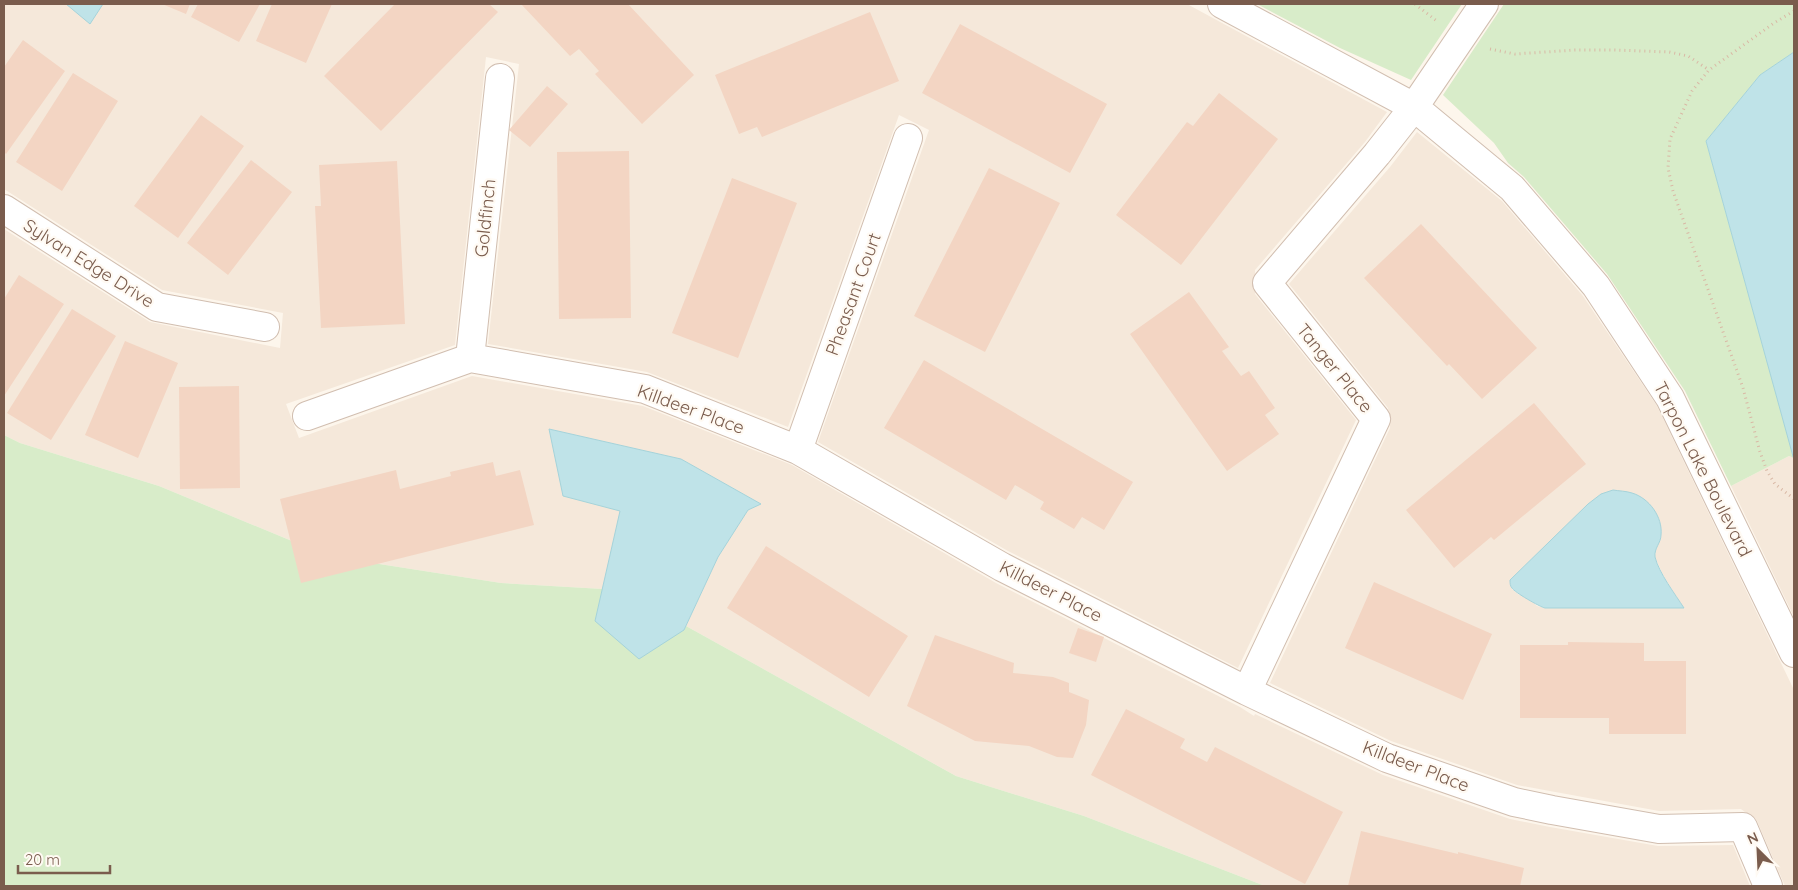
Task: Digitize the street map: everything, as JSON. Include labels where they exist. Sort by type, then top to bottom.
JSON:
[{"type":"street","name":"Tarpon Lake Boulevard","points":[[1222,4],[1414,107],[1512,188],[1596,286],[1670,398],[1794,653]]},
{"type":"street","points":[[1414,107],[1484,4]]},
{"type":"street","name":"Goldfinch","points":[[470,358],[500,78]]},
{"type":"street","name":"Tanger Place","points":[[1246,691],[1376,419],[1267,283],[1377,154],[1414,107]]},
{"type":"street","name":"Pheasant Court","points":[[798,450],[908,138]]},
{"type":"street","name":"Sylvan Edge Drive","points":[[4,209],[158,306],[265,327]]},
{"type":"street","name":"Killdeer Place","points":[[307,416],[470,358],[646,389],[798,450],[1002,567],[1246,691],[1387,758],[1514,802],[1660,829],[1743,827],[1768,886]]},
{"type":"path","points":[[1415,4],[1435,20],[1495,51],[1514,54],[1585,50],[1669,52],[1688,56],[1709,70]]},
{"type":"path","points":[[1794,12],[1774,23],[1709,70],[1692,91],[1670,139],[1668,168],[1673,192],[1742,388],[1767,471],[1775,484],[1794,499]]},
{"type":"shaded area","points":[[4,4],[66,4],[90,23],[103,4],[1187,4],[1387,112],[1365,142],[1255,270],[1255,294],[1356,420],[1238,668],[1008,551],[818,442],[929,130],[899,115],[788,427],[647,372],[488,344],[519,64],[486,57],[455,345],[286,404],[299,438],[472,376],[643,406],[792,465],[996,583],[1240,707],[1254,716],[1255,714],[1383,775],[1510,819],[1550,827],[1658,846],[1733,845],[1750,886],[1265,886],[1084,816],[956,776],[686,626],[718,557],[748,510],[761,504],[681,459],[549,429],[621,511],[603,589],[501,583],[328,556],[159,486],[20,443],[4,435],[4,229],[150,322],[280,348],[283,313],[162,290],[4,189]]},
{"type":"shaded area","points":[[1417,132],[1502,201],[1583,296],[1657,406],[1794,690],[1794,886],[1785,886],[1757,821],[1741,809],[1659,811],[1517,785],[1391,741],[1270,683],[1390,428],[1388,408],[1289,284],[1390,167]],"holes":[[[1601,494],[1661,535],[1655,557],[1662,573],[1683,608],[1545,608],[1537,606],[1530,599],[1512,589],[1510,580]]]},
{"type":"shaded area","points":[[1789,456],[1794,458],[1794,617],[1731,486]]},
{"type":"green space","points":[[1257,4],[1462,4],[1411,80],[1340,48]]},
{"type":"green space","points":[[1504,4],[1794,4],[1794,52],[1760,75],[1706,141],[1794,458],[1789,456],[1731,486],[1685,391],[1607,274],[1524,177],[1508,163],[1494,143],[1443,95]]},
{"type":"green space","points":[[4,435],[20,443],[159,486],[328,556],[501,583],[603,589],[595,622],[684,630],[686,626],[956,776],[1084,816],[1265,886],[4,886]]},
{"type":"water","points":[[66,4],[103,4],[90,24]]},
{"type":"water","points":[[1794,52],[1794,460],[1706,141],[1760,75]]},
{"type":"water","points":[[549,429],[681,459],[761,504],[748,510],[718,557],[684,630],[639,659],[595,621],[620,511],[563,496]]},
{"type":"water","points":[[1613,490],[1630,492],[1644,499],[1654,509],[1661,528],[1661,538],[1655,557],[1664,576],[1684,608],[1545,608],[1514,590],[1510,580],[1588,504],[1601,494]]},
{"type":"building","points":[[162,4],[190,4],[186,14]]},
{"type":"building","points":[[198,4],[260,4],[239,42],[191,17]]},
{"type":"building","points":[[272,4],[332,4],[306,63],[256,41]]},
{"type":"building","points":[[395,4],[489,4],[498,12],[381,131],[324,76]]},
{"type":"building","points":[[521,4],[628,4],[694,75],[642,124],[595,74],[599,71],[579,49],[570,56]]},
{"type":"building","points":[[870,12],[899,81],[762,137],[757,127],[739,134],[715,75]]},
{"type":"building","points":[[960,24],[1107,104],[1070,173],[922,93]]},
{"type":"building","points":[[23,40],[65,71],[6,154],[4,152],[4,67]]},
{"type":"building","points":[[73,73],[118,101],[62,191],[16,162]]},
{"type":"building","points":[[547,86],[568,104],[530,147],[509,130]]},
{"type":"building","points":[[1219,93],[1278,139],[1181,265],[1116,215],[1187,122],[1193,126]]},
{"type":"building","points":[[201,115],[244,146],[178,238],[134,206]]},
{"type":"building","points":[[629,151],[631,318],[559,319],[557,152]]},
{"type":"building","points":[[251,160],[292,192],[228,275],[187,243]]},
{"type":"building","points":[[397,161],[405,324],[321,328],[315,206],[321,206],[319,165]]},
{"type":"building","points":[[989,168],[1060,203],[985,352],[914,316]]},
{"type":"building","points":[[732,178],[797,203],[738,358],[672,333]]},
{"type":"building","points":[[1421,224],[1537,348],[1482,399],[1449,364],[1447,366],[1364,278]]},
{"type":"building","points":[[19,275],[64,304],[4,396],[4,299]]},
{"type":"building","points":[[1189,292],[1229,347],[1222,351],[1241,376],[1249,371],[1275,408],[1265,415],[1279,434],[1227,471],[1130,334]]},
{"type":"building","points":[[72,309],[116,336],[51,440],[7,413]]},
{"type":"building","points":[[125,341],[178,363],[138,458],[85,435]]},
{"type":"building","points":[[924,360],[1133,482],[1104,530],[1082,517],[1074,529],[1040,509],[1044,502],[1015,485],[1006,500],[884,428]]},
{"type":"building","points":[[239,386],[240,488],[180,489],[179,387]]},
{"type":"building","points":[[1534,403],[1586,464],[1494,540],[1491,537],[1454,568],[1406,510]]},
{"type":"building","points":[[493,462],[496,476],[520,470],[534,525],[301,583],[280,499],[396,470],[400,489],[451,476],[450,472]]},
{"type":"building","points":[[766,546],[908,636],[869,697],[727,608]]},
{"type":"building","points":[[1374,582],[1492,634],[1463,700],[1345,648]]},
{"type":"building","points":[[1078,628],[1104,637],[1096,662],[1069,653]]},
{"type":"building","points":[[935,635],[1014,663],[1013,673],[1053,677],[1069,683],[1069,692],[1089,700],[1086,725],[1073,758],[1057,757],[1029,746],[975,741],[907,706]]},
{"type":"building","points":[[1568,642],[1644,643],[1644,661],[1686,661],[1686,734],[1609,734],[1609,718],[1520,718],[1520,645],[1568,645]]},
{"type":"building","points":[[1126,709],[1185,739],[1180,748],[1207,762],[1215,747],[1343,812],[1305,884],[1091,775]]},
{"type":"building","points":[[1361,831],[1524,868],[1520,886],[1348,886]]}]
